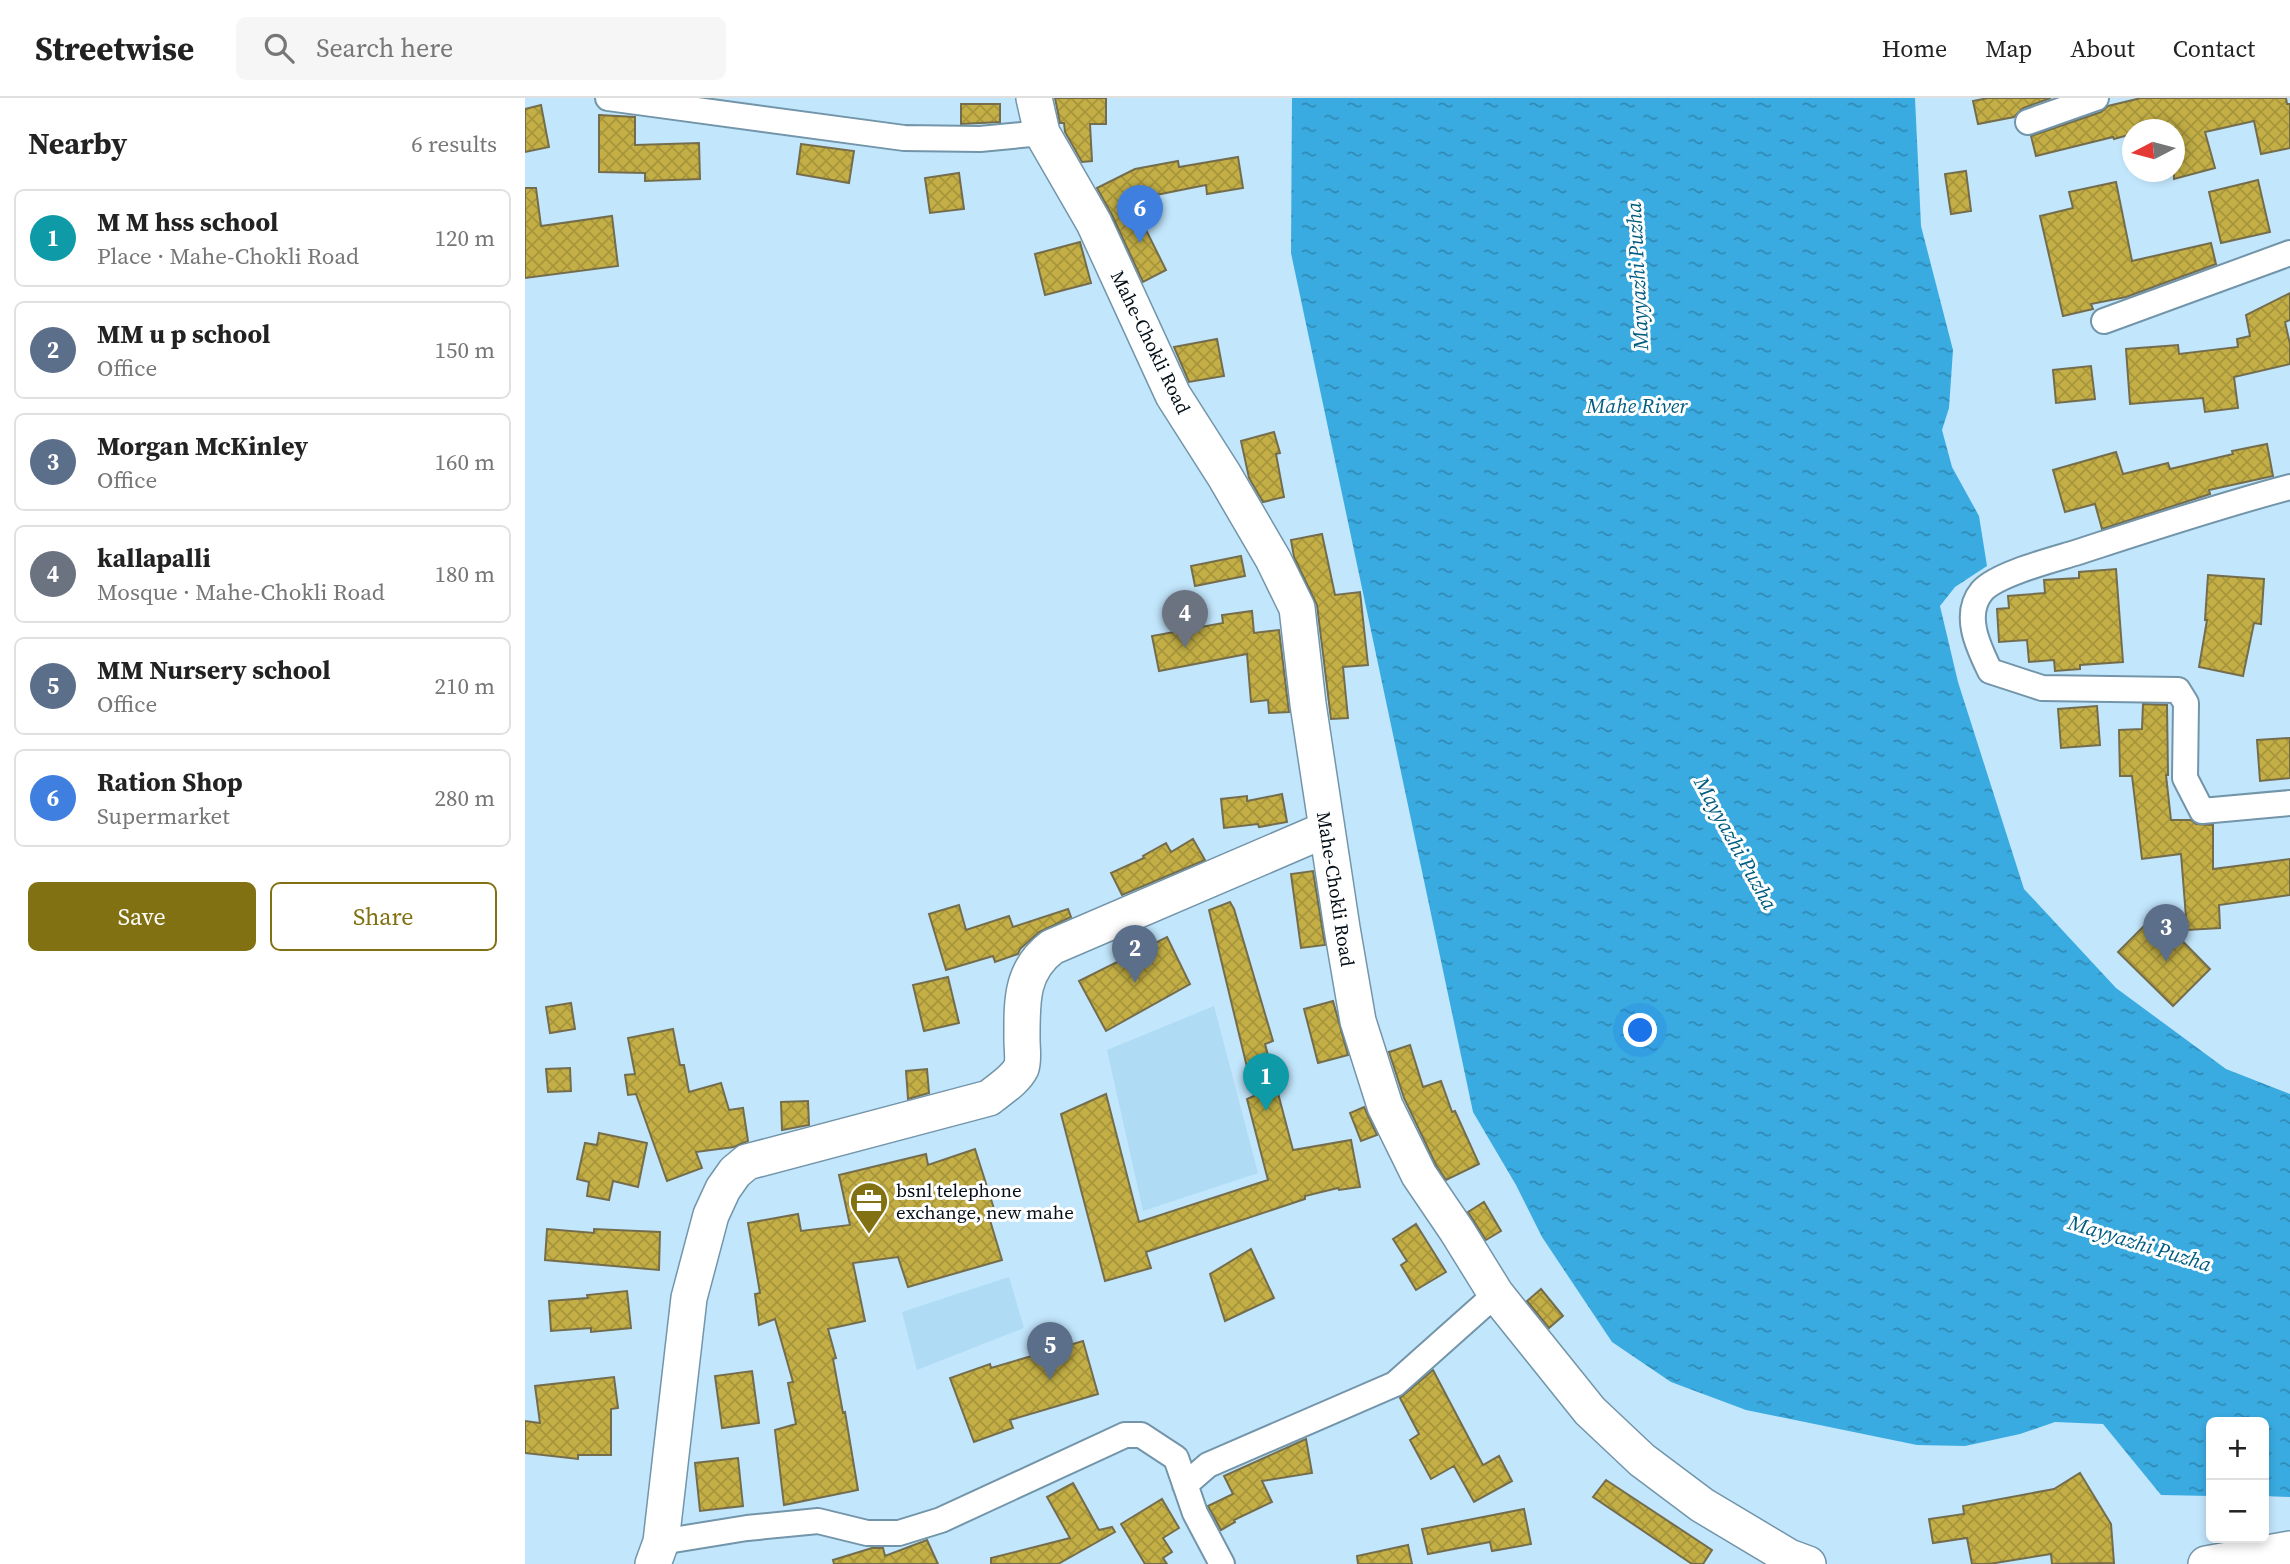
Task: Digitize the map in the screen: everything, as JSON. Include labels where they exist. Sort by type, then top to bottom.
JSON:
[{"type":"street","points":[[608,98],[904,138],[981,139],[1042,133]]},
{"type":"street","name":"Mahe-Chokli Road","points":[[1034,98],[1042,133],[1094,223],[1173,395],[1273,559],[1297,608],[1308,704],[1358,1021],[1385,1106],[1419,1175],[1496,1294],[1590,1411],[1642,1461],[1702,1505],[1744,1533],[1789,1558],[1808,1564]]},
{"type":"street","points":[[2028,122],[2096,98]]},
{"type":"street","points":[[2104,321],[2290,253]]},
{"type":"street","points":[[2290,487],[2018,572],[1993,582],[1981,592],[1973,612],[1976,641],[1990,671],[2042,688],[2178,690],[2186,703],[2185,778],[2202,811],[2290,803]]},
{"type":"street","points":[[1222,1564],[1195,1513],[1176,1458],[1142,1435],[1125,1435],[941,1520],[899,1533],[867,1532],[818,1521],[747,1528],[657,1553],[689,1298],[711,1215],[723,1189],[735,1172],[747,1162],[989,1098],[1008,1083],[1022,1066],[1022,1012],[1025,990],[1037,958],[1052,947],[1327,829]]},
{"type":"street","points":[[1185,1485],[1207,1465],[1395,1384],[1496,1294]]},
{"type":"street","points":[[2206,1564],[2290,1549]]},
{"type":"shaded area","points":[[1214,1006],[1258,1173],[1143,1211],[1107,1050]]},
{"type":"shaded area","points":[[1009,1277],[1024,1328],[917,1370],[902,1312]]},
{"type":"water","name":"Mahe River","points":[[1292,98],[1915,98],[1921,226],[1953,350],[1949,408],[1942,430],[1952,467],[1979,516],[1987,566],[1955,587],[1940,606],[1958,682],[2024,889],[2116,988],[2226,1069],[2290,1094],[2290,1497],[2269,1496],[2269,1417],[2206,1417],[2206,1496],[2161,1495],[2103,1424],[2055,1422],[2020,1434],[1965,1446],[1917,1445],[1746,1410],[1671,1382],[1612,1342],[1542,1237],[1516,1185],[1473,1112],[1291,253]]},
{"type":"building","points":[[1055,98],[1106,98],[1106,124],[1090,124],[1092,161],[1082,162],[1065,132],[1064,123],[1060,123]]},
{"type":"building","points":[[1988,98],[2051,98],[2023,108],[2014,117],[1978,124],[1973,101]]},
{"type":"building","points":[[2141,98],[2286,98],[2287,104],[2290,104],[2290,148],[2261,154],[2254,121],[2205,132],[2215,168],[2185,176],[2185,119],[2122,119],[2122,137],[2036,156],[2031,136],[2101,112],[2108,106]]},
{"type":"building","points":[[961,104],[1000,104],[1000,122],[961,124]]},
{"type":"building","points":[[541,105],[549,147],[525,152],[525,109]]},
{"type":"building","points":[[599,115],[635,117],[635,145],[699,143],[700,179],[645,181],[645,173],[599,172]]},
{"type":"building","points":[[801,144],[854,151],[849,183],[797,174]]},
{"type":"building","points":[[1238,157],[1243,188],[1207,194],[1206,185],[1131,200],[1166,270],[1143,282],[1097,188],[1135,169],[1178,161],[1179,167]]},
{"type":"building","points":[[1966,171],[1971,211],[1951,214],[1945,174]]},
{"type":"building","points":[[959,173],[964,209],[930,213],[925,178]]},
{"type":"building","points":[[2258,180],[2270,232],[2221,243],[2209,192]]},
{"type":"building","points":[[2116,182],[2132,261],[2211,243],[2216,264],[2126,297],[2091,304],[2093,309],[2063,316],[2040,216],[2073,208],[2069,192]]},
{"type":"building","points":[[525,188],[536,188],[541,226],[612,216],[618,266],[525,278]]},
{"type":"building","points":[[1080,242],[1091,283],[1045,295],[1035,254]]},
{"type":"building","points":[[2290,293],[2290,320],[2285,322],[2290,344],[2290,364],[2234,377],[2238,408],[2205,412],[2203,398],[2130,404],[2126,349],[2178,345],[2179,354],[2238,347],[2237,339],[2250,336],[2246,315]]},
{"type":"building","points":[[1217,339],[1224,376],[1189,382],[1174,347]]},
{"type":"building","points":[[2091,366],[2095,399],[2056,403],[2053,370]]},
{"type":"building","points":[[1274,432],[1280,453],[1276,454],[1284,497],[1263,502],[1249,478],[1241,441]]},
{"type":"building","points":[[2267,444],[2273,476],[2209,490],[2210,494],[2102,529],[2095,504],[2065,512],[2053,470],[2116,452],[2123,474],[2168,463],[2170,469]]},
{"type":"building","points":[[1322,534],[1335,595],[1360,592],[1368,665],[1343,667],[1348,718],[1331,719],[1317,605],[1294,557],[1291,540]]},
{"type":"building","points":[[1241,556],[1245,576],[1195,586],[1191,566]]},
{"type":"building","points":[[2116,569],[2123,662],[2080,665],[2080,669],[2055,671],[2054,660],[2029,662],[2027,640],[1999,642],[1997,609],[2009,608],[2008,596],[2045,593],[2044,580],[2079,578],[2079,572]]},
{"type":"building","points":[[2208,575],[2264,579],[2261,624],[2254,623],[2243,676],[2199,667],[2207,620]]},
{"type":"building","points":[[1252,611],[1254,633],[1279,630],[1289,712],[1269,713],[1268,700],[1251,702],[1247,654],[1159,671],[1152,636],[1223,623],[1222,615]]},
{"type":"building","points":[[2143,704],[2167,705],[2166,775],[2171,820],[2191,820],[2196,824],[2213,825],[2213,869],[2290,859],[2290,895],[2219,905],[2220,928],[2187,930],[2181,854],[2142,859],[2132,776],[2120,776],[2119,730],[2142,729]]},
{"type":"building","points":[[2097,706],[2100,745],[2061,748],[2058,709]]},
{"type":"building","points":[[2290,738],[2290,778],[2260,781],[2257,740]]},
{"type":"building","points":[[1282,794],[1287,822],[1259,827],[1258,824],[1224,828],[1221,799],[1247,796],[1247,801]]},
{"type":"building","points":[[1193,839],[1205,860],[1122,895],[1111,873],[1144,858],[1143,856],[1166,843],[1171,852]]},
{"type":"building","points":[[1313,871],[1325,945],[1301,948],[1291,874]]},
{"type":"building","points":[[1230,902],[1273,1041],[1265,1044],[1293,1150],[1351,1140],[1360,1187],[1338,1188],[1305,1196],[1305,1199],[1146,1252],[1151,1268],[1105,1281],[1061,1114],[1106,1094],[1139,1222],[1268,1180],[1247,1099],[1254,1096],[1209,910]]},
{"type":"building","points":[[959,905],[966,930],[1009,916],[1013,927],[1068,909],[1071,917],[1039,932],[1018,954],[995,962],[993,956],[946,970],[929,914]]},
{"type":"building","points":[[2156,914],[2210,969],[2173,1006],[2118,952]]},
{"type":"building","points":[[1167,937],[1190,984],[1106,1031],[1079,981]]},
{"type":"building","points":[[948,977],[959,1023],[924,1031],[913,985]]},
{"type":"building","points":[[1333,1001],[1348,1055],[1318,1063],[1304,1009]]},
{"type":"building","points":[[571,1003],[575,1029],[550,1033],[546,1007]]},
{"type":"building","points":[[673,1029],[689,1092],[721,1083],[729,1110],[743,1108],[748,1141],[734,1147],[696,1152],[702,1168],[667,1181],[636,1094],[628,1095],[625,1075],[635,1074],[628,1038]]},
{"type":"building","points":[[1410,1045],[1423,1087],[1441,1081],[1452,1112],[1455,1111],[1479,1164],[1446,1180],[1404,1098],[1389,1052]]},
{"type":"building","points":[[570,1068],[571,1091],[548,1092],[546,1069]]},
{"type":"building","points":[[927,1069],[929,1093],[908,1099],[906,1071]]},
{"type":"building","points":[[808,1101],[809,1125],[782,1130],[781,1102]]},
{"type":"building","points":[[1364,1107],[1377,1135],[1361,1141],[1350,1113]]},
{"type":"building","points":[[599,1133],[647,1143],[638,1187],[613,1181],[609,1200],[587,1196],[589,1182],[577,1179],[585,1143],[597,1145]]},
{"type":"building","points":[[975,1149],[996,1215],[989,1217],[1002,1260],[908,1287],[898,1257],[853,1263],[865,1321],[828,1329],[836,1358],[833,1359],[858,1490],[784,1505],[775,1430],[796,1424],[788,1383],[793,1382],[775,1319],[759,1325],[755,1294],[760,1293],[748,1223],[798,1214],[801,1231],[850,1225],[839,1175],[926,1154],[928,1165]]},
{"type":"building","points":[[1484,1202],[1501,1231],[1486,1240],[1468,1212]]},
{"type":"building","points":[[1416,1224],[1446,1272],[1416,1290],[1401,1265],[1407,1261],[1393,1239]]},
{"type":"building","points":[[547,1229],[594,1233],[594,1229],[660,1232],[659,1270],[545,1260]]},
{"type":"building","points":[[1251,1249],[1274,1298],[1225,1321],[1210,1274]]},
{"type":"building","points":[[1541,1289],[1563,1316],[1549,1328],[1527,1301]]},
{"type":"building","points":[[627,1291],[631,1328],[591,1332],[591,1328],[551,1331],[549,1301]]},
{"type":"building","points":[[1083,1341],[1098,1394],[1010,1420],[1013,1428],[974,1442],[950,1378],[990,1364],[991,1368]]},
{"type":"building","points":[[1433,1370],[1483,1465],[1499,1456],[1512,1481],[1474,1502],[1454,1466],[1431,1479],[1410,1440],[1419,1434],[1400,1398]]},
{"type":"building","points":[[752,1371],[759,1423],[722,1428],[715,1376]]},
{"type":"building","points":[[614,1377],[618,1408],[611,1409],[611,1455],[578,1455],[578,1459],[525,1453],[525,1421],[540,1423],[535,1386]]},
{"type":"building","points":[[1306,1439],[1312,1473],[1262,1481],[1272,1502],[1234,1520],[1235,1522],[1221,1530],[1208,1506],[1233,1494],[1224,1476]]},
{"type":"building","points":[[738,1458],[743,1506],[700,1511],[695,1463]]},
{"type":"building","points":[[2080,1473],[2111,1524],[2114,1563],[2052,1564],[2051,1554],[1989,1564],[1972,1564],[1967,1538],[1933,1543],[1929,1519],[1964,1514],[1963,1506],[2054,1489]]},
{"type":"building","points":[[1606,1480],[1712,1550],[1703,1564],[1692,1564],[1593,1497]]},
{"type":"building","points":[[1073,1483],[1099,1530],[1112,1527],[1115,1532],[1058,1564],[991,1564],[991,1558],[1070,1538],[1047,1497]]},
{"type":"building","points":[[1162,1499],[1179,1528],[1163,1538],[1172,1552],[1163,1558],[1167,1564],[1145,1564],[1121,1524]]},
{"type":"building","points":[[1524,1509],[1531,1544],[1492,1551],[1490,1542],[1428,1554],[1422,1529]]},
{"type":"building","points":[[927,1540],[938,1564],[834,1564],[833,1560],[872,1548],[883,1548],[885,1556]]},
{"type":"building","points":[[1408,1545],[1412,1564],[1358,1564],[1357,1556]]},
{"type":"place","name":"Ration Shop","points":[[1140,243]]},
{"type":"place","name":"kallapalli","points":[[1185,648]]},
{"type":"place","name":"Morgan McKinley","points":[[2166,962]]},
{"type":"place","name":"MM u p school","points":[[1135,983]]},
{"type":"place","name":"M M hss school","points":[[1266,1111]]},
{"type":"place","name":"bsnl telephone exchange, new mahe","points":[[869,1235]]},
{"type":"place","name":"MM Nursery school","points":[[1050,1380]]},
{"type":"water label","name":"Mayyazhi Puzha","points":[[1637,276]]},
{"type":"water label","name":"Mayyazhi Puzha","points":[[1736,843]]},
{"type":"water label","name":"Mayyazhi Puzha","points":[[2140,1243]]}]
